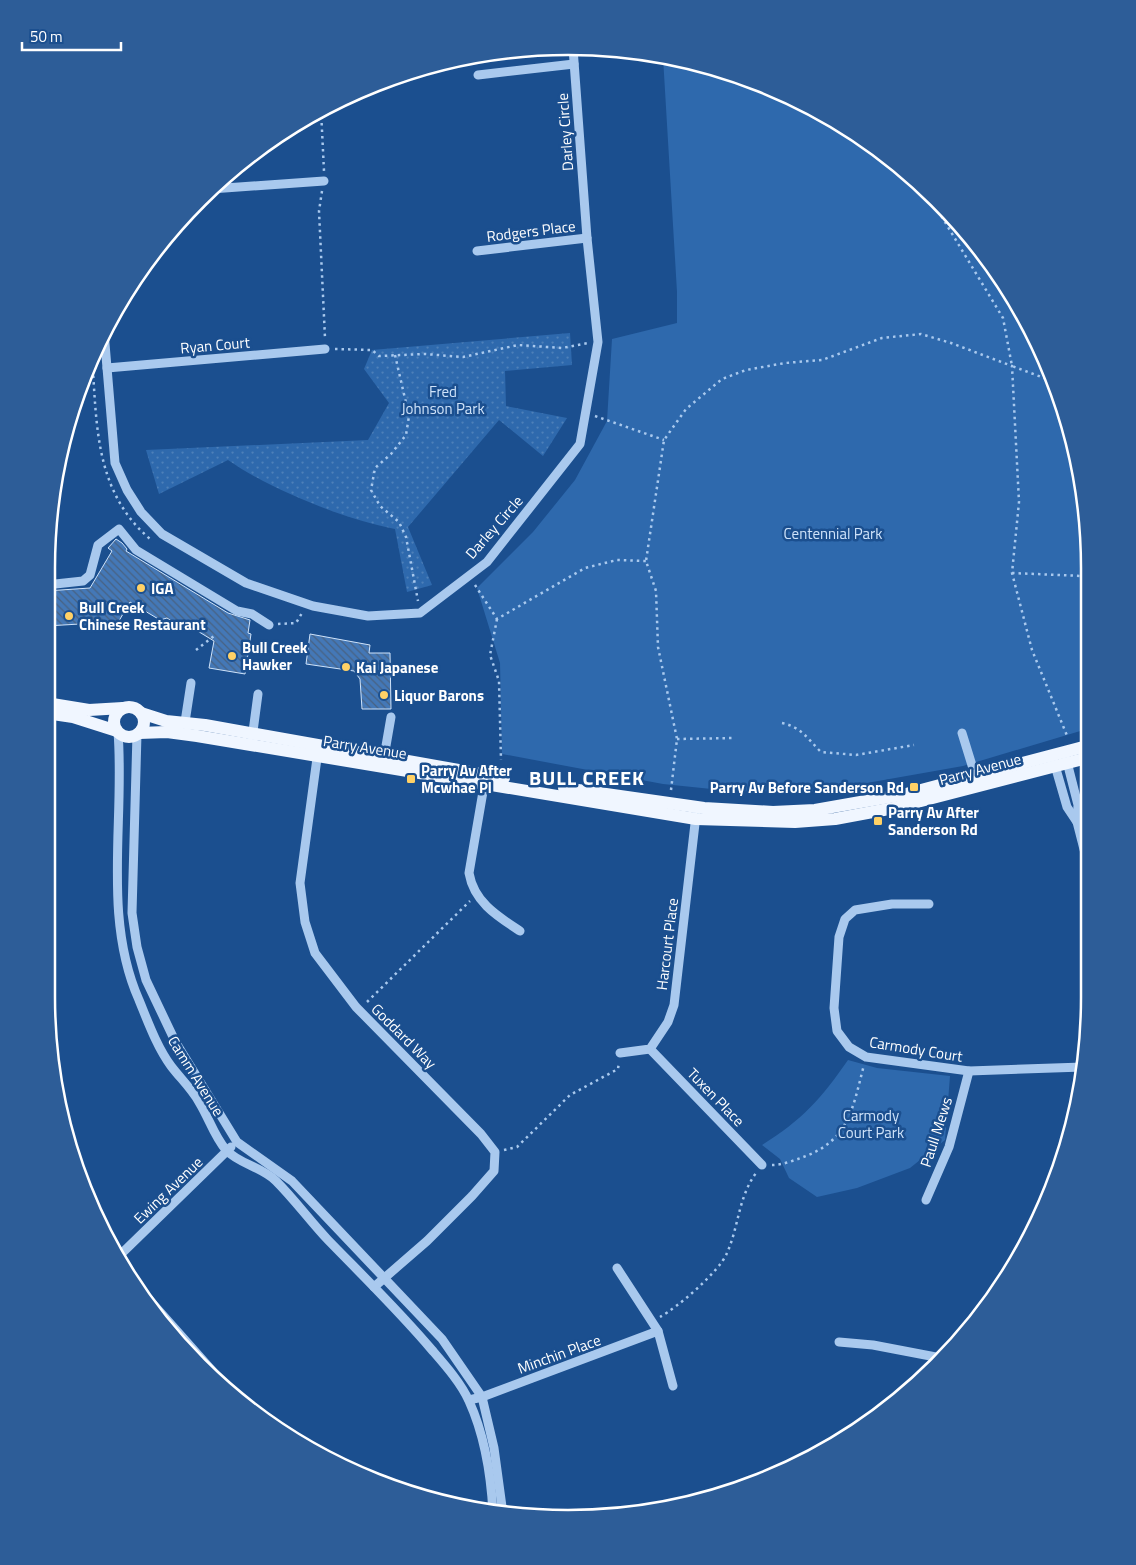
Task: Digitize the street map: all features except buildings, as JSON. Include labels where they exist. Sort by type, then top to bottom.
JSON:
[{"type":"main road","points":[[55,704],[89,710],[134,708],[141,712],[144,725],[138,734],[127,737],[73,717],[55,714]]},
{"type":"main road","points":[[117,732],[114,725],[115,716],[123,708]]},
{"type":"main road","name":"Parry Avenue","points":[[141,712],[166,721],[185,722],[252,739],[318,751],[696,813],[795,822],[835,819],[894,808],[1081,748]]},
{"type":"main road","name":"Parry Avenue","points":[[138,734],[167,732],[252,739]]},
{"type":"main road","name":"Parry Avenue","points":[[696,813],[824,809],[890,798],[975,775],[1062,756],[1081,758]]},
{"type":"street","name":"Darley Circle","points":[[420,613],[487,562],[580,444],[598,342],[587,238],[573,55]]},
{"type":"street","points":[[478,75],[574,64]]},
{"type":"street","points":[[223,188],[324,180]]},
{"type":"street","name":"Rodgers Place","points":[[477,251],[587,238]]},
{"type":"street","points":[[105,347],[115,463],[127,490],[141,512],[162,534],[246,582],[313,606],[368,616],[420,613]]},
{"type":"street","name":"Ryan Court","points":[[107,368],[325,349]]},
{"type":"street","points":[[55,584],[84,581],[90,575],[98,545],[118,529],[136,550],[237,610],[252,614],[269,625]]},
{"type":"street","points":[[185,722],[191,683]]},
{"type":"street","points":[[252,739],[258,694]]},
{"type":"street","points":[[383,761],[391,718]]},
{"type":"street","name":"Camm Avenue","points":[[117,732],[121,761],[118,898],[123,948],[137,997],[154,1033],[170,1065],[190,1087],[214,1132],[227,1151],[275,1179],[318,1229],[418,1333],[446,1366],[469,1400],[485,1450],[492,1489],[493,1504]]},
{"type":"street","points":[[962,733],[975,775]]},
{"type":"street","name":"Camm Avenue","points":[[138,734],[132,913],[137,946],[146,980],[175,1041],[236,1142],[292,1182],[386,1278],[442,1338],[482,1397],[494,1448],[502,1506]]},
{"type":"street","name":"Goddard Way","points":[[318,751],[300,883],[305,922],[315,953],[359,1010],[481,1134],[495,1152]]},
{"type":"street","points":[[1062,756],[1078,805],[1077,822],[1081,838]]},
{"type":"street","points":[[485,779],[470,873],[471,886],[491,912],[520,931]]},
{"type":"street","name":"Harcourt Place","points":[[650,1049],[668,1022],[674,1005],[696,813]]},
{"type":"street","name":"Carmody Court","points":[[929,904],[892,904],[855,910],[845,919],[839,937],[834,981],[834,1008],[837,1031],[849,1047],[866,1057],[969,1071],[1076,1067]]},
{"type":"street","points":[[620,1053],[650,1049]]},
{"type":"street","name":"Tuxen Place","points":[[650,1049],[762,1165]]},
{"type":"street","name":"Paull Mews","points":[[926,1200],[949,1147],[969,1071]]},
{"type":"street","name":"Ewing Avenue","points":[[123,1252],[236,1142]]},
{"type":"street","points":[[374,1287],[433,1236],[472,1196],[494,1171],[495,1152]]},
{"type":"street","points":[[617,1268],[658,1332],[673,1386]]},
{"type":"street","name":"Minchin Place","points":[[469,1400],[482,1397],[658,1332]]},
{"type":"street","points":[[839,1342],[873,1345],[934,1357]]},
{"type":"path","points":[[321,119],[324,180],[319,211],[325,349],[372,350],[379,356],[463,357],[518,345],[562,348],[598,342]]},
{"type":"path","points":[[942,217],[1003,318],[1012,366],[1019,502],[1012,574],[1062,756]]},
{"type":"path","points":[[671,792],[677,739],[658,647],[656,591],[646,560],[664,440],[686,408],[722,379],[756,368],[822,360],[882,338],[921,334],[951,343],[1044,378]]},
{"type":"path","points":[[395,355],[409,416],[406,435],[391,454],[375,468],[371,490],[380,506],[400,522],[406,537],[420,613]]},
{"type":"path","points":[[93,374],[99,445],[104,470],[114,494],[127,515],[152,540]]},
{"type":"path","points":[[586,413],[664,440]]},
{"type":"path","points":[[497,619],[585,568],[617,560],[646,560]]},
{"type":"path","points":[[1012,574],[1081,576]]},
{"type":"path","points":[[468,576],[497,619],[490,655],[499,681],[501,760]]},
{"type":"path","points":[[294,610],[311,614]]},
{"type":"path","points":[[269,625],[296,623],[302,612]]},
{"type":"path","points":[[196,650],[214,636]]},
{"type":"path","points":[[782,722],[794,725],[821,752],[856,755],[914,745]]},
{"type":"path","points":[[677,739],[736,738]]},
{"type":"path","points":[[359,1010],[477,895]]},
{"type":"path","points":[[495,1152],[517,1147],[570,1095],[618,1069],[620,1053]]},
{"type":"path","points":[[652,1321],[675,1308],[723,1261],[747,1186],[762,1165],[778,1165],[822,1150],[841,1132],[853,1109],[866,1057]]},
{"type":"green space","name":"Centennial Park","points":[[663,64],[701,72],[733,82],[795,108],[853,141],[906,182],[931,205],[975,256],[995,283],[1012,312],[1042,372],[1064,435],[1077,501],[1080,534],[1081,731],[963,766],[816,792],[731,791],[663,784],[502,754],[500,663],[477,588],[533,532],[575,480],[607,421],[612,339],[677,323],[677,292]]},
{"type":"green space","name":"Fred Johnson Park","points":[[570,333],[572,365],[505,371],[506,406],[567,418],[543,456],[499,420],[408,527],[432,585],[407,592],[395,529],[353,518],[308,502],[265,482],[228,460],[159,494],[146,450],[368,440],[389,403],[364,369],[372,350]]},
{"type":"green space","name":"Carmody Court Park","points":[[848,1060],[877,1068],[950,1076],[945,1140],[910,1168],[857,1188],[817,1197],[789,1178],[780,1159],[762,1145],[789,1127],[810,1108]]},
{"type":"place","name":"IGA","points":[[141,588]]},
{"type":"place","name":"Bull Creek Chinese Restaurant","points":[[69,616]]},
{"type":"place","name":"Bull Creek Hawker","points":[[232,656]]},
{"type":"place","name":"Kai Japanese","points":[[346,667]]},
{"type":"place","name":"Liquor Barons","points":[[384,695]]},
{"type":"place","name":"Parry Av After Mcwhae Pl","points":[[411,779]]},
{"type":"place","name":"Parry Av Before Sanderson Rd","points":[[914,787]]},
{"type":"place","name":"Parry Av After Sanderson Rd","points":[[878,821]]},
{"type":"district","name":"BULL CREEK","points":[[587,777]]}]
